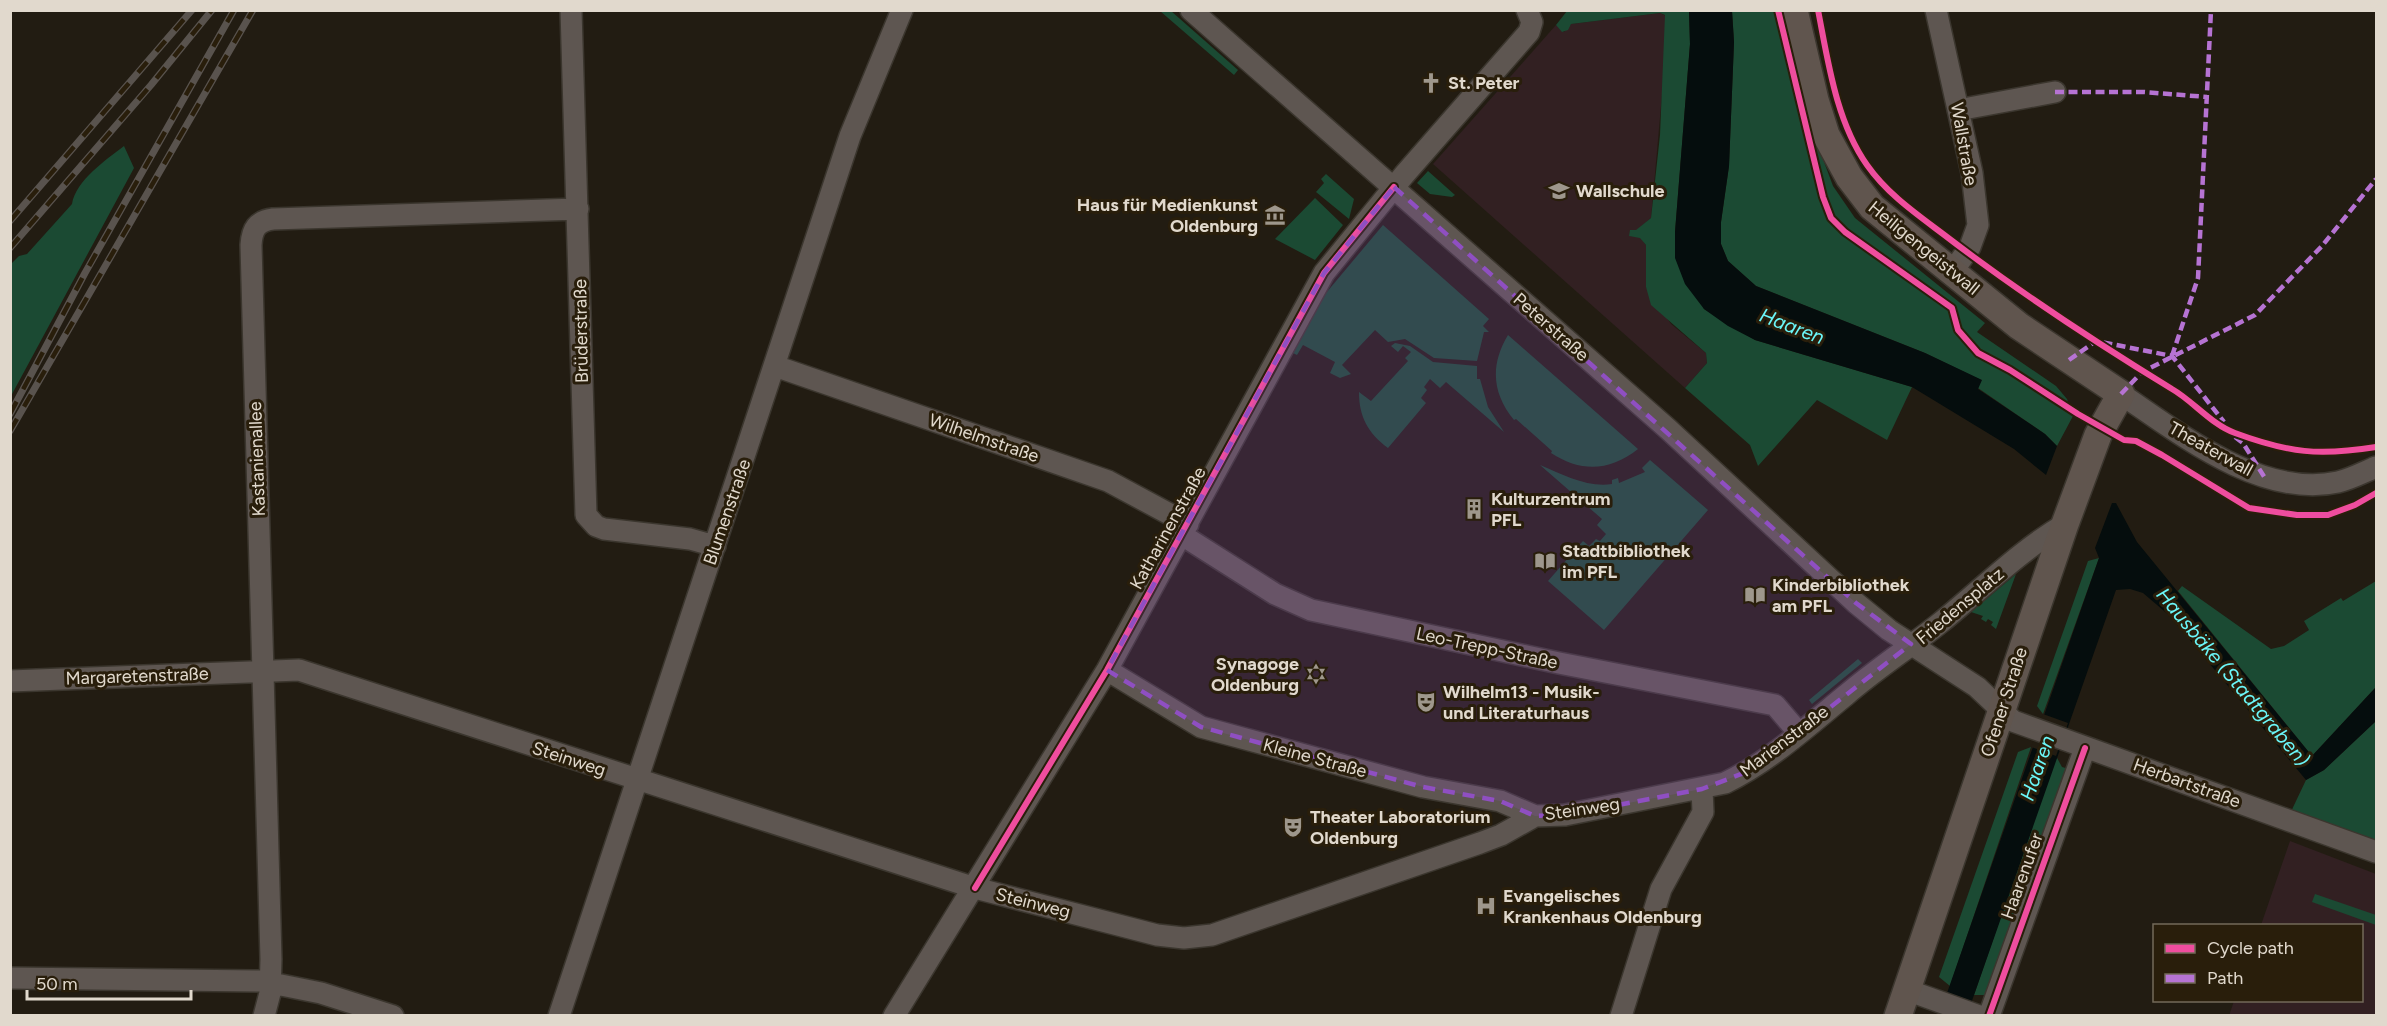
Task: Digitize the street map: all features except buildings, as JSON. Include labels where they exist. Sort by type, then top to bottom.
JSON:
[{"type":"main road","name":"Heiligengeistwall","points":[[1794,10],[1815,100],[1826,135],[1849,177],[1878,213],[2019,326],[2121,394]]},
{"type":"main road","name":"Ofener Straße","points":[[1898,1016],[2067,517],[2103,426],[2121,394]]},
{"type":"street","name":"Brüderstraße","points":[[571,10],[586,515],[596,526],[604,529],[690,539],[715,546]]},
{"type":"street","name":"Blumenstraße","points":[[559,1016],[776,366],[850,136],[902,10]]},
{"type":"street","name":"Peterstraße","points":[[1191,10],[1685,445],[1856,603],[1889,630],[1911,644]]},
{"type":"street","name":"Katharinenstraße","points":[[894,1016],[975,888],[1107,670],[1324,273],[1394,187],[1529,32],[1532,22],[1527,10]]},
{"type":"street","name":"Wallstraße","points":[[1936,10],[1972,173],[1978,229],[1970,247],[1952,272]]},
{"type":"street","points":[[1958,110],[2055,92]]},
{"type":"street","name":"Kastanienallee","points":[[264,1016],[271,982],[251,244],[254,229],[259,223],[273,219],[578,209]]},
{"type":"street","name":"Wilhelmstraße","points":[[776,366],[1108,481],[1185,529]]},
{"type":"street","name":"Theaterwall","points":[[2121,394],[2209,450],[2265,478],[2301,485],[2338,482],[2376,467]]},
{"type":"street","name":"Friedensplatz","points":[[2001,709],[1977,687],[1911,644],[2067,517]]},
{"type":"street","name":"Leo-Trepp-Straße","points":[[1185,529],[1275,594],[1311,610],[1558,663],[1775,705],[1800,733]]},
{"type":"street","name":"Marienstraße","points":[[1702,789],[1725,783],[1749,771],[1911,644]]},
{"type":"street","name":"Steinweg","points":[[264,671],[299,670],[975,888],[1157,935],[1184,938],[1212,934],[1501,836],[1535,816],[1565,815],[1702,789]]},
{"type":"street","name":"Kleine Straße","points":[[1107,670],[1201,727],[1423,787],[1500,801],[1535,816]]},
{"type":"street","name":"Margaretenstraße","points":[[10,681],[264,671]]},
{"type":"street","name":"Herbartstraße","points":[[2001,709],[2013,721],[2376,852]]},
{"type":"street","name":"Haarenufer","points":[[1979,1014],[2085,748]]},
{"type":"street","points":[[1621,1016],[1662,889],[1703,812],[1702,789]]},
{"type":"street","points":[[10,978],[271,982],[321,993],[393,1016]]},
{"type":"street","points":[[1907,990],[1979,1014]]},
{"type":"highlighted area","points":[[1394,187],[1856,603],[1911,644],[1749,771],[1702,789],[1565,815],[1535,816],[1500,801],[1423,787],[1201,727],[1107,670],[1324,273]]},
{"type":"shaded area","name":"Wallschule","points":[[1660,13],[1666,16],[1665,61],[1651,218],[1630,236],[1640,237],[1646,245],[1646,287],[1671,324],[1706,353],[1707,363],[1685,388],[1433,164],[1556,25],[1564,32],[1571,24]]},
{"type":"shaded area","points":[[2290,841],[2376,874],[2376,1015],[2229,1016],[2234,1002],[2363,1002],[2363,924],[2261,924]]},
{"type":"green space","points":[[1160,11],[1171,11],[1238,70],[1234,75]]},
{"type":"green space","points":[[1567,11],[1689,11],[1690,44],[1675,232],[1704,309],[1755,340],[1912,387],[1887,440],[1817,400],[1758,466],[1750,445],[1685,388],[1707,363],[1706,353],[1651,305],[1646,287],[1646,245],[1640,238],[1629,236],[1630,230],[1636,230],[1651,218],[1660,135],[1665,15],[1660,13],[1571,24],[1568,30],[1562,32],[1556,25]]},
{"type":"green space","points":[[1732,11],[1774,11],[1800,118],[1807,116],[1833,186],[1855,218],[1985,323],[1977,332],[2056,386],[2067,399],[2073,416],[2057,446],[2045,434],[1978,388],[1981,380],[1925,353],[1756,286],[1728,261],[1721,244],[1721,222],[1729,166],[1734,42]]},
{"type":"green space","points":[[124,146],[134,168],[11,396],[11,264],[19,256],[27,254],[72,204],[85,179]]},
{"type":"green space","points":[[1428,171],[1455,195],[1452,197],[1430,194],[1417,183]]},
{"type":"green space","points":[[1326,174],[1354,199],[1349,219],[1316,192],[1324,183],[1321,179]]},
{"type":"green space","points":[[1315,198],[1343,225],[1315,260],[1275,239]]},
{"type":"green space","points":[[1383,225],[1489,319],[1483,326],[1489,332],[1484,332],[1477,361],[1434,358],[1405,339],[1388,342],[1375,330],[1342,365],[1351,374],[1340,378],[1330,373],[1335,362],[1303,345],[1297,355],[1293,353],[1326,293]]},
{"type":"green space","points":[[1508,335],[1638,449],[1617,462],[1596,467],[1574,464],[1551,453],[1552,451],[1516,419],[1514,420],[1501,400],[1496,368],[1502,346]]},
{"type":"green space","points":[[1395,343],[1410,346],[1433,362],[1477,366],[1477,379],[1480,379],[1488,407],[1504,432],[1446,382],[1440,388],[1430,379],[1424,387],[1427,390],[1421,398],[1426,403],[1388,448],[1366,424],[1359,401],[1359,392],[1371,401],[1408,361],[1405,358],[1411,352],[1403,346],[1398,352],[1391,346]]},
{"type":"green space","points":[[1650,460],[1708,510],[1604,630],[1548,581],[1583,541],[1589,546],[1596,539],[1600,541],[1606,534],[1597,525],[1602,519],[1540,465],[1576,480],[1603,485],[1612,484],[1612,480],[1618,478],[1619,483],[1645,472],[1642,468]]},
{"type":"green space","points":[[2099,558],[2043,714],[2037,706],[2088,561]]},
{"type":"green space","points":[[2016,574],[1996,629],[1991,625],[1993,622],[1988,619],[1986,622],[1981,619],[1983,616],[1971,612]]},
{"type":"green space","points":[[2376,581],[2376,687],[2312,756],[2178,591],[2182,586],[2271,649],[2284,646],[2309,630],[2304,621],[2341,598],[2343,601]]},
{"type":"green space","points":[[1858,659],[1862,663],[1812,704],[1809,700]]},
{"type":"green space","points":[[2376,721],[2376,852],[2287,820],[2306,780],[2324,770]]},
{"type":"green space","points":[[2031,747],[1950,986],[1939,977],[2018,752]]},
{"type":"green space","points":[[2056,756],[2062,767],[2069,769],[1989,995],[1974,995]]},
{"type":"green space","points":[[2315,894],[2376,915],[2376,925],[2312,902]]},
{"type":"water","name":"Haaren","points":[[1689,11],[1732,11],[1734,42],[1729,166],[1721,222],[1721,244],[1728,261],[1756,286],[1925,353],[1982,380],[1978,389],[2045,434],[2057,446],[2046,475],[2014,449],[1912,387],[1755,340],[1728,326],[1704,309],[1685,284],[1675,258],[1675,232],[1690,44]]},
{"type":"water","points":[[2112,503],[2116,503],[2137,542],[2312,756],[2376,687],[2376,721],[2324,770],[2306,780],[2170,616],[2143,593],[2130,589],[2116,590],[1967,1015],[1939,1016],[2099,558],[2095,548]]},
{"type":"pier","points":[[2043,714],[2068,723],[2056,756],[2031,747]]},
{"type":"railway","points":[[10,221],[192,10]]},
{"type":"railway","points":[[10,248],[151,85],[212,10]]},
{"type":"railway","points":[[10,414],[85,273],[234,10]]},
{"type":"railway","points":[[10,431],[253,10]]},
{"type":"marked path","points":[[2172,356],[2198,278],[2211,10]]},
{"type":"marked path","points":[[2055,92],[2144,92],[2207,97]]},
{"type":"marked path","points":[[2121,394],[2142,372],[2255,315],[2322,246],[2376,179]]},
{"type":"marked path","points":[[2069,360],[2096,341],[2172,356],[2224,422]]},
{"type":"marked path","points":[[2235,437],[2243,443],[2265,478]]},
{"type":"cycle path","points":[[1778,10],[1823,197],[1831,218],[1845,232],[1952,308],[1958,330],[1978,353],[2010,370],[2078,414],[2124,440],[2136,441],[2162,455],[2249,508],[2297,515],[2328,515],[2355,505],[2376,493]]},
{"type":"cycle path","points":[[1818,10],[1835,90],[1856,148],[1875,176],[1914,212],[2030,297],[2180,394],[2210,419],[2227,429],[2254,440],[2304,451],[2321,452],[2376,447]]},
{"type":"cycle path","points":[[975,888],[1107,670],[1324,273],[1394,187]]},
{"type":"cycle path","points":[[1989,1016],[2085,748]]},
{"type":"place","name":"St. Peter","points":[[1431,83]]},
{"type":"place","name":"Wallschule","points":[[1559,191]]},
{"type":"place","name":"Haus für Medienkunst Oldenburg","points":[[1275,215]]},
{"type":"place","name":"Kulturzentrum PFL","points":[[1474,509]]},
{"type":"place","name":"Stadtbibliothek im PFL","points":[[1545,561]]},
{"type":"place","name":"Kinderbibliothek am PFL","points":[[1755,595]]},
{"type":"place","name":"Synagoge Oldenburg","points":[[1316,674]]},
{"type":"place","name":"Wilhelm13 - Musik- und Literaturhaus","points":[[1426,702]]},
{"type":"place","name":"Theater Laboratorium Oldenburg","points":[[1293,827]]},
{"type":"place","name":"Evangelisches Krankenhaus Oldenburg","points":[[1486,906]]},
{"type":"water label","name":"Hausbäke (Stadtgraben)","points":[[2233,677]]}]
